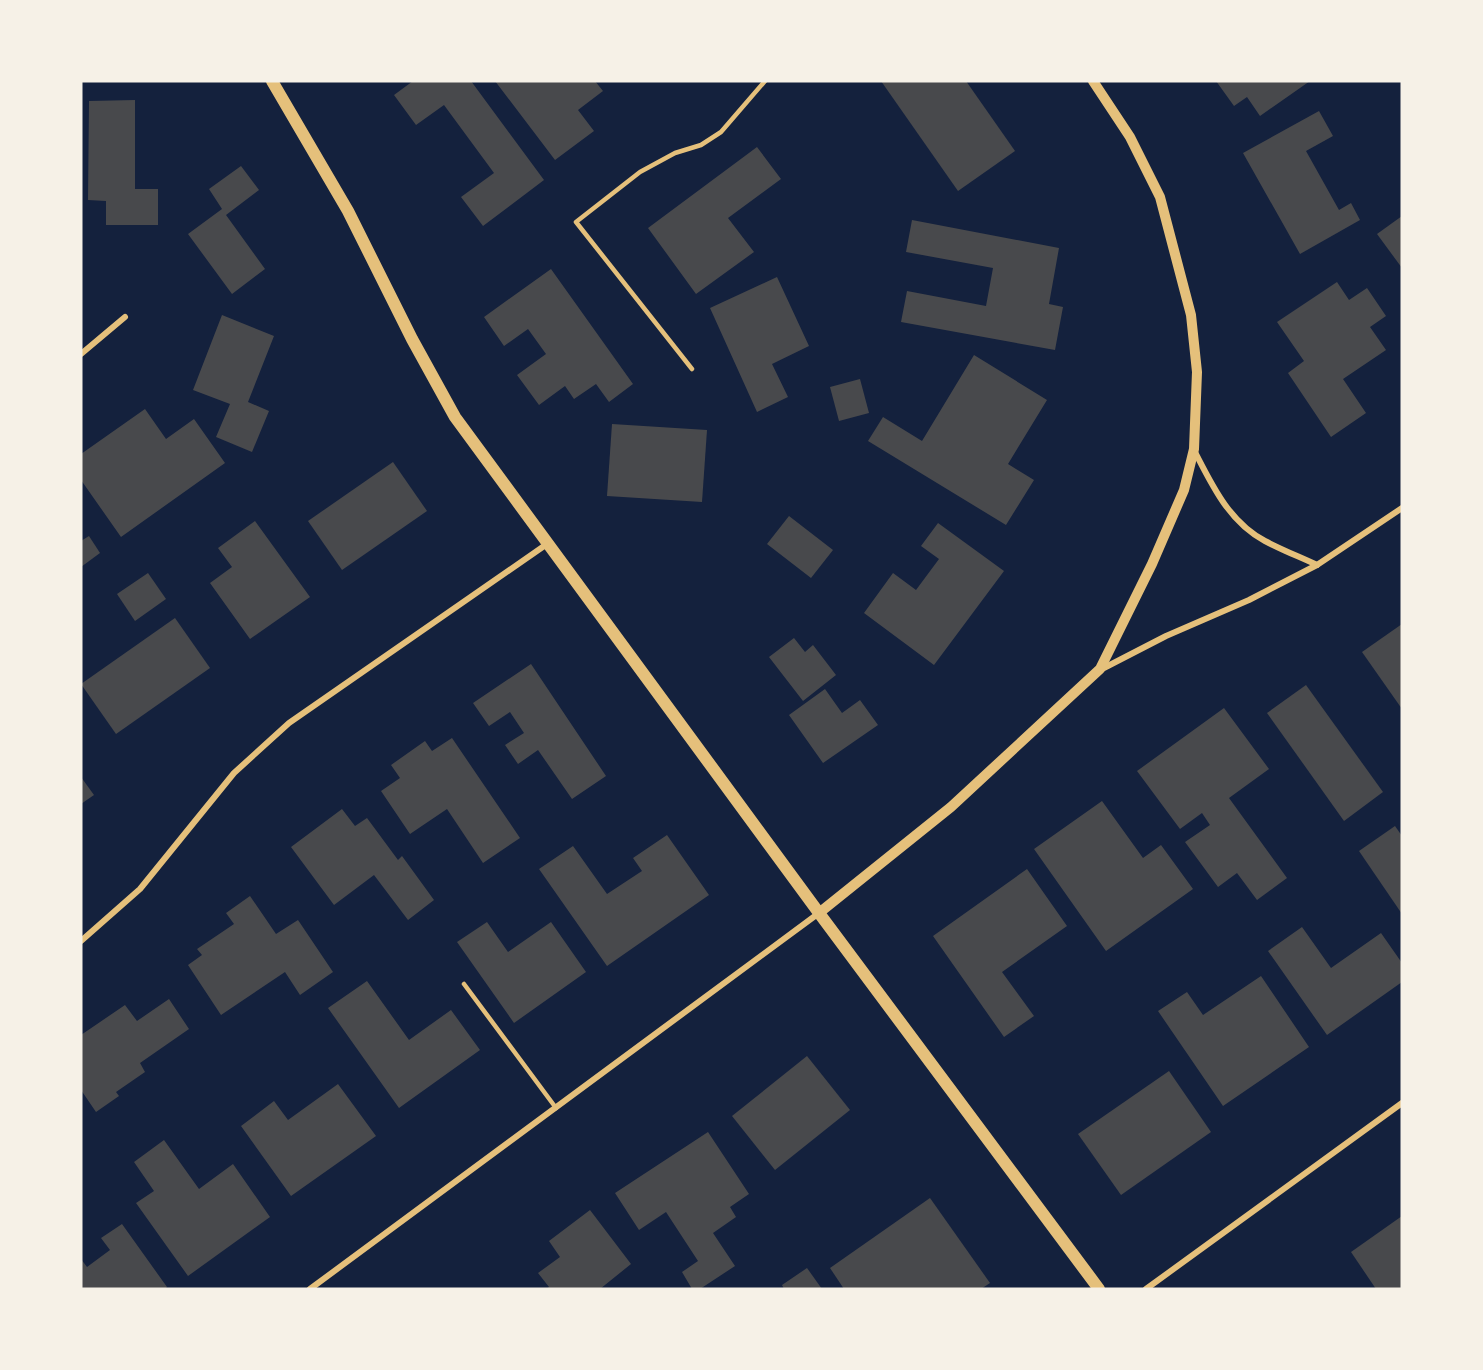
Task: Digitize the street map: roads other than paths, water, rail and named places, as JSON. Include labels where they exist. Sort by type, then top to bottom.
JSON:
[{"type":"main road","points":[[272,81],[348,212],[412,339],[455,417],[819,914],[1099,1289]]},
{"type":"street","points":[[1093,81],[1130,137],[1160,197],[1191,315],[1197,372],[1194,449],[1184,489],[1140,591],[1100,669]]},
{"type":"street","points":[[81,354],[125,317]]},
{"type":"street","points":[[1194,449],[1216,493],[1236,518],[1263,540],[1317,565]]},
{"type":"street","points":[[310,1289],[819,914],[951,807],[1100,669],[1166,636],[1249,600],[1317,565],[1402,508]]},
{"type":"street","points":[[81,941],[140,889],[234,773],[289,723],[546,544]]},
{"type":"street","points":[[1146,1289],[1402,1103]]},
{"type":"lane","points":[[692,369],[576,222],[640,172],[675,153],[701,145],[722,132],[765,81]]},
{"type":"lane","points":[[464,984],[555,1108]]}]
